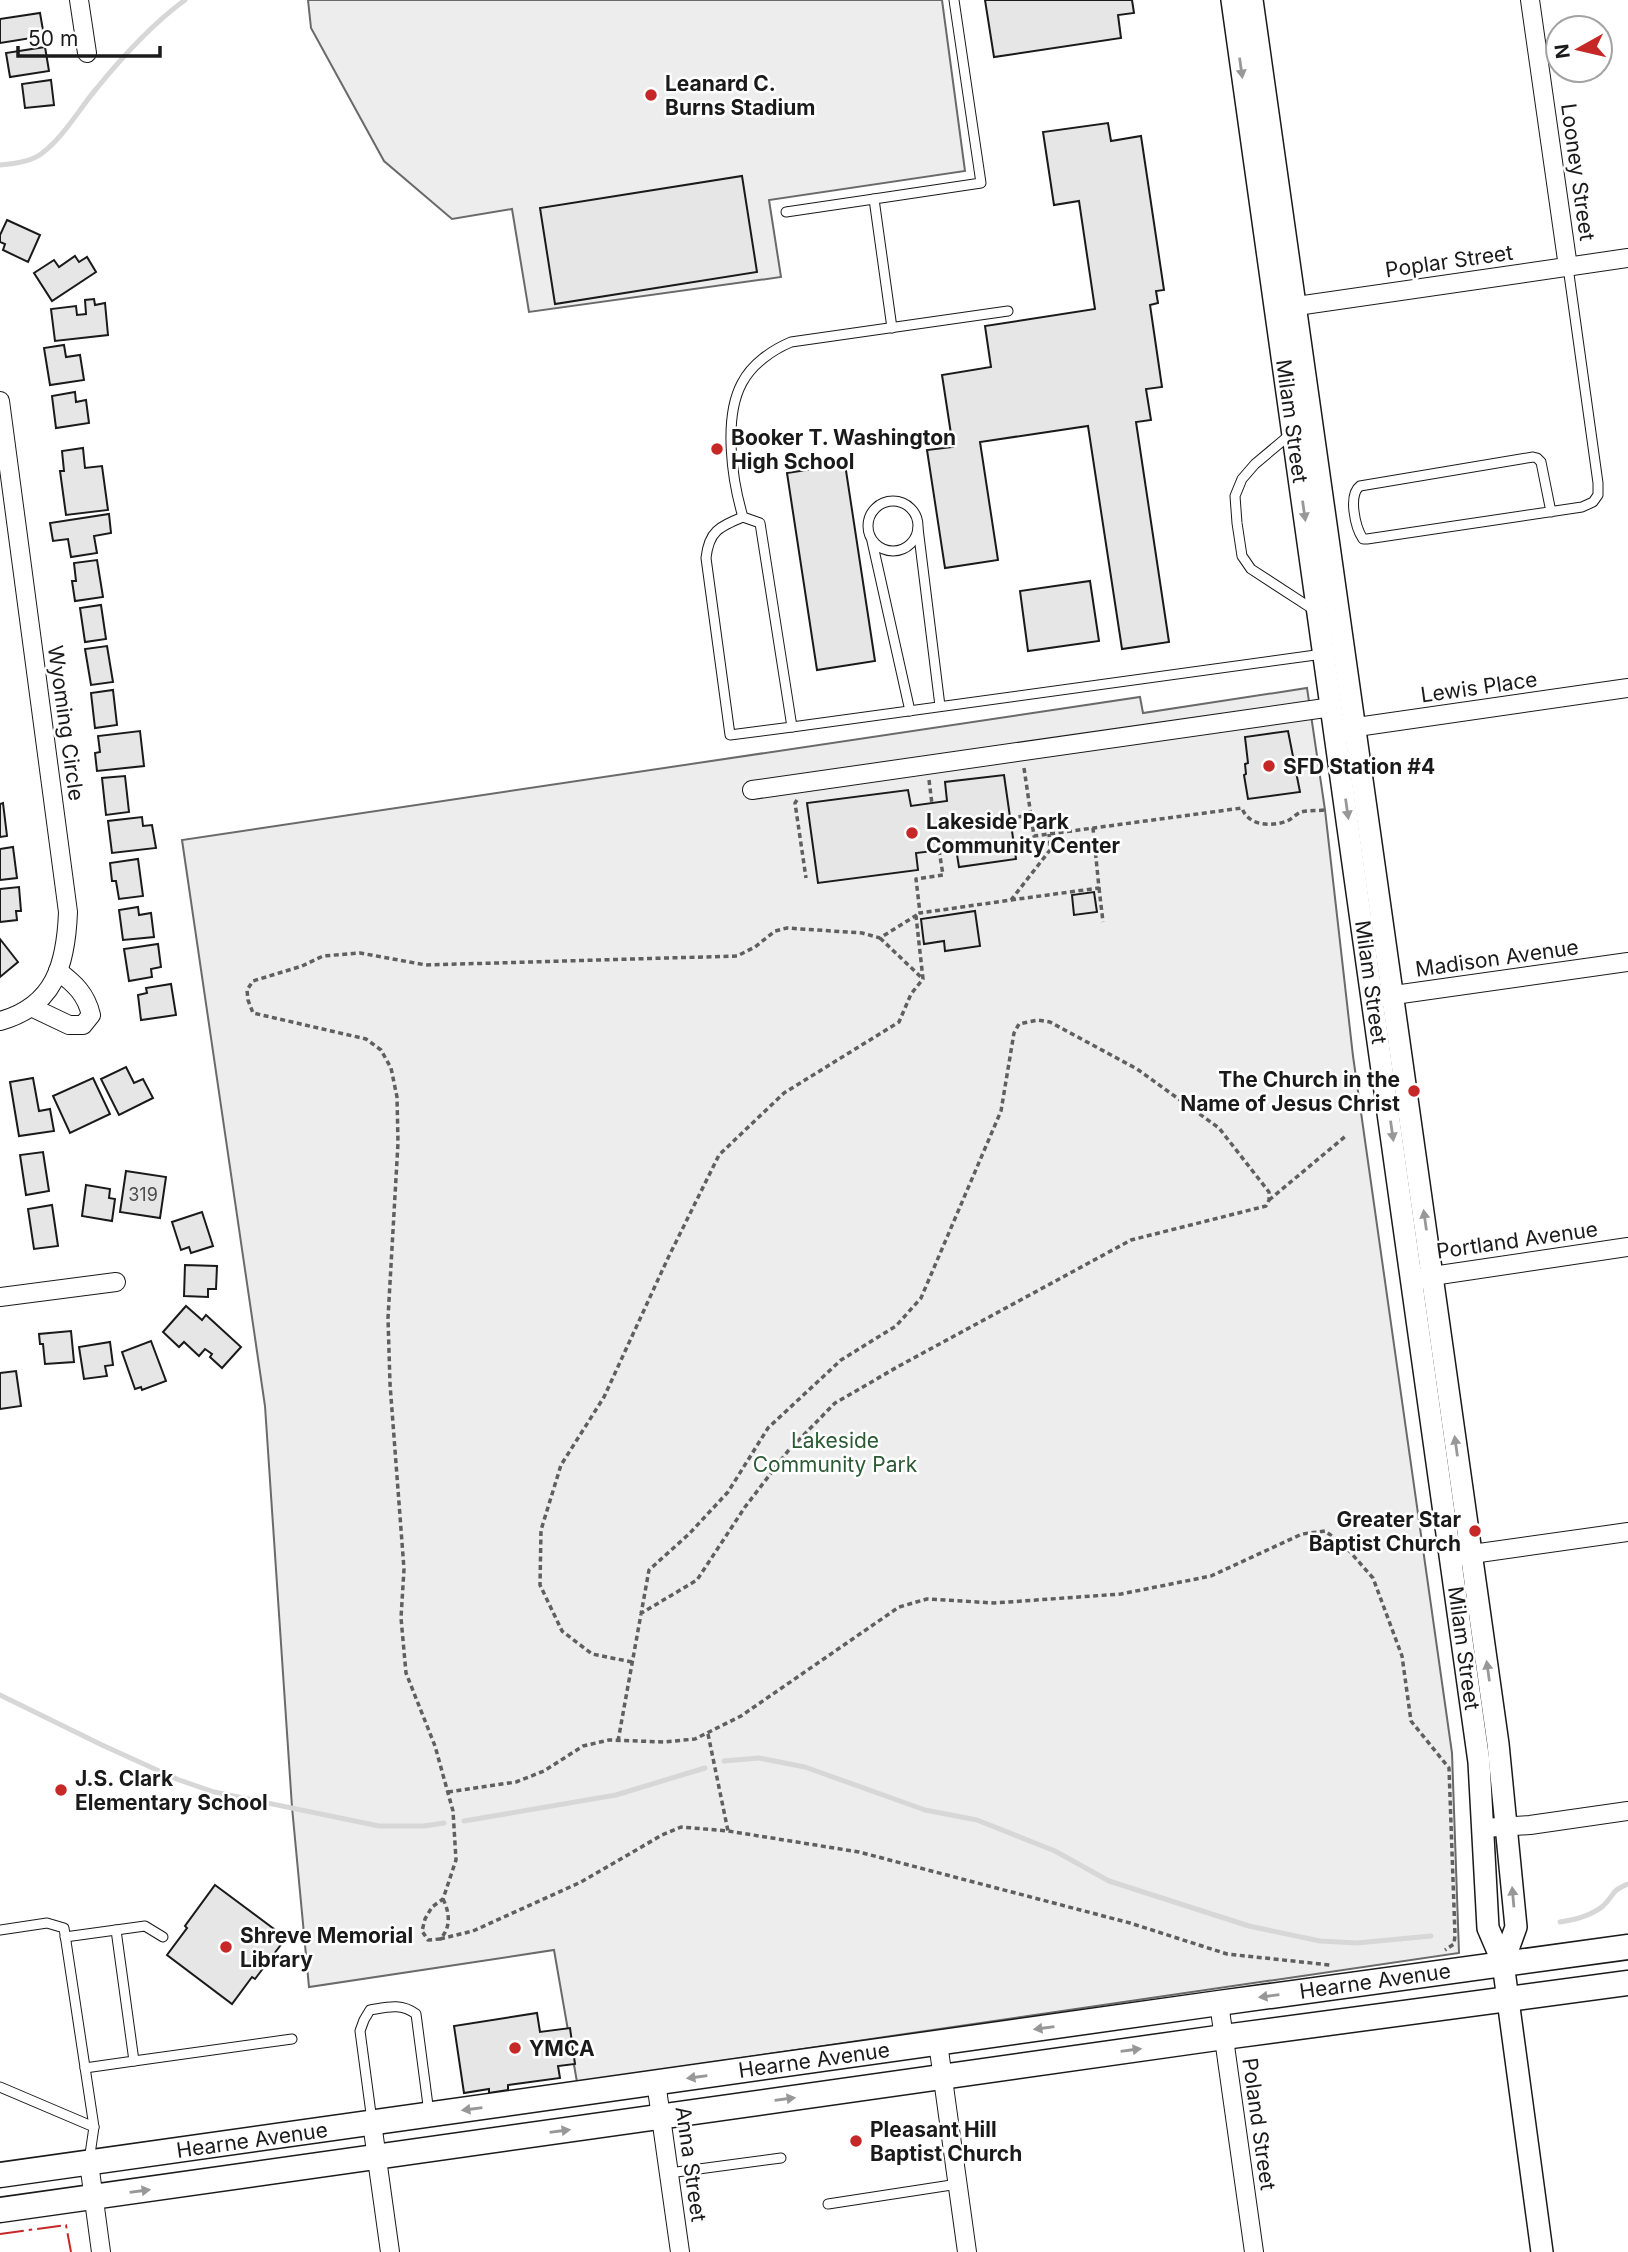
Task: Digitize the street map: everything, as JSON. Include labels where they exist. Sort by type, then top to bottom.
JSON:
[{"type":"main road","name":"Hearne Avenue","points":[[0,2175],[1628,1947]]},
{"type":"main road","name":"Hearne Avenue","points":[[0,2210],[1224,2037],[1628,1983]]},
{"type":"street","points":[[79,0],[87,53]]},
{"type":"street","name":"Milam Street","points":[[1232,0],[1286,308],[1293,432],[1332,707],[1346,729]]},
{"type":"street","name":"Milam Street","points":[[1252,0],[1286,308],[1462,1556],[1507,1827],[1516,1927],[1503,1963]]},
{"type":"street","name":"Looney Street","points":[[1530,0],[1568,267]]},
{"type":"street","name":"Poplar Street","points":[[1286,308],[1628,258]]},
{"type":"street","name":"Wyoming Circle","points":[[0,401],[6,491],[68,912],[66,943],[58,971],[40,1001],[18,1016],[0,1021]]},
{"type":"street","name":"Lewis Place","points":[[1346,729],[1628,688]]},
{"type":"street","points":[[752,790],[1332,707]]},
{"type":"street","name":"Madison Avenue","points":[[1384,997],[1628,962]]},
{"type":"street","points":[[31,1007],[69,1025],[83,1026],[90,1015],[88,1001],[78,987],[58,971]]},
{"type":"street","name":"Portland Avenue","points":[[1422,1277],[1628,1247]]},
{"type":"street","points":[[0,1297],[116,1282]]},
{"type":"street","points":[[1462,1556],[1628,1532]]},
{"type":"street","name":"Milam Street","points":[[1462,1556],[1484,1828],[1488,1928],[1503,1963],[1542,2252]]},
{"type":"street","points":[[1484,1828],[1628,1811]]},
{"type":"street","name":"Poland Street","points":[[1219,2003],[1254,2252]]},
{"type":"street","points":[[938,2043],[967,2252]]},
{"type":"street","name":"Anna Street","points":[[656,2082],[680,2252]]},
{"type":"street","points":[[372,2123],[390,2252]]},
{"type":"street","points":[[89,2163],[101,2252]]},
{"type":"lane","points":[[786,212],[981,183],[954,0]]},
{"type":"lane","points":[[874,199],[892,328]]},
{"type":"lane","points":[[1551,512],[1541,462],[1537,457],[1360,486],[1353,496],[1359,533],[1363,539],[1551,512],[1593,502],[1598,495],[1598,483],[1568,267]]},
{"type":"lane","points":[[743,517],[735,490],[731,422],[742,382],[774,350],[791,342],[1008,311]]},
{"type":"lane","points":[[1293,432],[1241,479],[1235,496],[1237,523],[1242,556],[1251,569],[1318,612]]},
{"type":"lane","points":[[910,711],[867,525],[869,517],[886,501],[902,502],[917,519],[940,706]]},
{"type":"lane","points":[[792,727],[760,523],[743,517],[721,526],[708,542],[706,558],[730,735],[792,727],[910,711],[1325,654]]},
{"type":"lane","points":[[872,541],[887,551],[904,549],[916,536],[918,528]]},
{"type":"lane","points":[[0,1930],[47,1923],[64,1928],[94,2127],[89,2163]]},
{"type":"lane","points":[[65,1937],[145,1926],[163,1937]]},
{"type":"lane","points":[[116,1930],[134,2061]]},
{"type":"lane","points":[[372,2123],[360,2031],[370,2010],[398,2006],[408,2008],[416,2014],[430,2115]]},
{"type":"lane","points":[[85,2068],[292,2039]]},
{"type":"lane","points":[[0,2087],[94,2127]]},
{"type":"lane","points":[[669,2172],[781,2158]]},
{"type":"lane","points":[[828,2204],[958,2184]]},
{"type":"path","points":[[1020,766],[1026,772],[1034,836],[1242,808],[1244,816],[1256,823],[1273,824],[1289,821],[1298,812],[1325,810]]},
{"type":"path","points":[[928,778],[932,804]]},
{"type":"path","points":[[802,795],[795,803],[806,878]]},
{"type":"path","points":[[1010,818],[1032,815]]},
{"type":"path","points":[[1093,828],[1103,922]]},
{"type":"path","points":[[1011,900],[1050,850],[1049,834]]},
{"type":"path","points":[[632,1662],[592,1654],[562,1630],[540,1585],[541,1530],[561,1465],[604,1397],[719,1155],[784,1093],[899,1022],[911,994],[923,979],[916,879],[943,875],[939,850]]},
{"type":"path","points":[[880,938],[918,914],[1099,888]]},
{"type":"path","points":[[440,1939],[446,1933],[449,1921],[443,1899],[456,1860],[453,1811],[435,1746],[406,1673],[401,1618],[404,1569],[390,1384],[388,1318],[398,1143],[397,1097],[391,1068],[381,1049],[366,1039],[253,1013],[247,990],[253,981],[302,966],[323,956],[360,953],[426,965],[737,956],[755,947],[775,931],[787,928],[862,933],[880,938],[923,979]]},
{"type":"path","points":[[618,1741],[649,1570],[689,1534],[728,1492],[768,1428],[841,1360],[896,1326],[921,1298],[1001,1111],[1014,1033],[1019,1024],[1038,1020],[1049,1022],[1137,1069],[1219,1128],[1269,1192],[1269,1200]]},
{"type":"path","points":[[640,1614],[697,1580],[745,1507],[788,1451],[835,1403],[1131,1240],[1266,1206],[1269,1200],[1347,1135]]},
{"type":"path","points":[[448,1792],[516,1782],[544,1771],[583,1746],[618,1741],[664,1742],[695,1739],[741,1716],[899,1607],[927,1599],[994,1603],[1121,1594],[1211,1576],[1302,1534],[1325,1531],[1344,1545],[1373,1578],[1402,1656],[1411,1721],[1449,1768],[1455,1935],[1454,1944],[1438,1951]]},
{"type":"path","points":[[708,1733],[728,1831]]},
{"type":"path","points":[[443,1899],[432,1907],[425,1919],[422,1931],[428,1940],[473,1931],[581,1882],[662,1835],[681,1827],[728,1831],[859,1852],[1130,1923],[1227,1954],[1337,1965]]},
{"type":"shaded area","name":"Leanard C. Burns Stadium","points":[[308,0],[942,0],[965,171],[769,200],[781,277],[529,312],[512,209],[452,219],[384,161],[311,28]]},
{"type":"shaded area","name":"Lakeside Community Park","points":[[1307,688],[1325,810],[1353,1056],[1452,1753],[1459,1953],[577,2082],[554,1950],[309,1987],[292,1807],[265,1406],[182,840],[1140,697],[1143,713]]},
{"type":"building","points":[[985,0],[1132,0],[1134,13],[1118,15],[1121,38],[994,57]]},
{"type":"building","points":[[40,13],[44,36],[0,43],[0,19]]},
{"type":"building","points":[[45,47],[49,71],[10,77],[6,53]]},
{"type":"building","points":[[51,80],[54,105],[25,108],[22,84]]},
{"type":"building","points":[[1108,123],[1111,141],[1141,136],[1164,290],[1156,291],[1158,303],[1150,305],[1162,387],[1146,389],[1151,420],[1136,422],[1169,642],[1122,649],[1088,426],[980,442],[998,560],[945,568],[927,450],[953,447],[942,375],[991,367],[985,326],[1095,309],[1079,201],[1054,205],[1043,132]]},
{"type":"building","points":[[742,176],[757,272],[555,304],[540,208]]},
{"type":"building","points":[[7,220],[40,235],[28,262],[3,250],[5,244],[0,242],[0,235]]},
{"type":"building","points":[[75,256],[79,262],[87,257],[96,272],[52,301],[34,273],[54,260],[59,267]]},
{"type":"building","points":[[94,299],[95,305],[105,303],[108,335],[55,341],[51,309],[76,306],[77,315],[86,314],[85,300]]},
{"type":"building","points":[[64,345],[66,357],[80,355],[84,380],[50,385],[44,348]]},
{"type":"building","points":[[75,392],[76,402],[86,400],[89,423],[56,428],[52,396]]},
{"type":"building","points":[[83,448],[85,468],[102,466],[108,510],[66,515],[60,471],[64,471],[62,451]]},
{"type":"building","points":[[845,464],[875,661],[817,670],[787,473]]},
{"type":"building","points":[[109,514],[111,533],[94,536],[97,553],[71,557],[68,539],[53,541],[50,523]]},
{"type":"building","points":[[97,560],[103,597],[75,601],[72,581],[76,581],[74,563]]},
{"type":"building","points":[[1090,581],[1099,641],[1028,651],[1020,591]]},
{"type":"building","points":[[101,605],[106,639],[85,642],[80,608]]},
{"type":"building","points":[[107,646],[113,682],[91,685],[85,649]]},
{"type":"building","points":[[113,690],[117,725],[95,728],[91,693]]},
{"type":"building","points":[[140,731],[144,766],[97,771],[95,753],[100,752],[98,736]]},
{"type":"building","name":"SFD Station #4","points":[[1288,731],[1300,792],[1248,799],[1244,775],[1245,764],[1248,763],[1245,737]]},
{"type":"building","name":"Lakeside Park Community Center","points":[[1004,775],[1016,859],[959,867],[956,848],[916,853],[918,870],[818,883],[807,803],[908,790],[911,806],[947,801],[945,782]]},
{"type":"building","points":[[125,776],[129,812],[106,815],[102,778]]},
{"type":"building","points":[[3,803],[7,836],[0,837],[0,804]]},
{"type":"building","points":[[142,817],[143,826],[152,825],[156,848],[112,853],[108,821]]},
{"type":"building","points":[[13,847],[17,878],[0,880],[0,849]]},
{"type":"building","points":[[138,859],[143,896],[119,899],[116,881],[112,881],[110,863]]},
{"type":"building","points":[[19,887],[21,911],[16,911],[17,920],[0,922],[0,889]]},
{"type":"building","points":[[1094,892],[1097,912],[1074,915],[1072,895]]},
{"type":"building","points":[[138,907],[139,915],[151,913],[154,937],[123,940],[119,910]]},
{"type":"building","points":[[975,911],[980,946],[945,951],[944,941],[924,944],[921,919]]},
{"type":"building","points":[[0,939],[18,962],[0,977]]},
{"type":"building","points":[[158,944],[161,967],[151,969],[152,977],[129,981],[124,949]]},
{"type":"building","points":[[171,984],[176,1015],[141,1020],[138,995],[147,993],[146,988]]},
{"type":"building","points":[[126,1067],[134,1083],[143,1079],[153,1098],[119,1115],[101,1079]]},
{"type":"building","points":[[33,1078],[39,1111],[50,1109],[54,1131],[19,1136],[10,1082]]},
{"type":"building","points":[[93,1078],[110,1114],[70,1133],[53,1096]]},
{"type":"building","points":[[43,1152],[49,1191],[26,1195],[20,1155]]},
{"type":"building","points":[[126,1171],[166,1177],[160,1218],[120,1212]]},
{"type":"building","points":[[86,1185],[110,1189],[109,1198],[115,1199],[112,1221],[82,1216]]},
{"type":"building","points":[[52,1205],[58,1246],[34,1249],[28,1209]]},
{"type":"building","points":[[202,1212],[213,1246],[191,1253],[189,1247],[181,1250],[172,1222]]},
{"type":"building","points":[[185,1265],[217,1266],[216,1289],[208,1289],[208,1297],[184,1296]]},
{"type":"building","points":[[186,1306],[202,1320],[206,1315],[241,1347],[222,1368],[205,1349],[199,1356],[184,1342],[179,1347],[163,1332]]},
{"type":"building","points":[[71,1331],[74,1362],[45,1364],[39,1334]]},
{"type":"building","points":[[151,1341],[166,1381],[142,1390],[141,1387],[135,1389],[122,1352]]},
{"type":"building","points":[[110,1342],[113,1365],[105,1366],[107,1376],[84,1379],[79,1347]]},
{"type":"building","points":[[16,1371],[21,1406],[0,1409],[0,1373]]},
{"type":"building","name":"Shreve Memorial Library","points":[[215,1885],[286,1938],[232,2004],[167,1955]]},
{"type":"building","name":"YMCA","points":[[537,2013],[540,2032],[570,2028],[575,2064],[558,2066],[560,2078],[508,2085],[508,2090],[489,2093],[489,2089],[464,2093],[454,2026]]},
{"type":"waterway","points":[[0,165],[32,159],[49,147],[128,52],[161,19],[185,0]]},
{"type":"waterway","points":[[0,1695],[179,1780],[214,1792],[379,1826],[444,1823]]},
{"type":"waterway","points":[[724,1761],[759,1758],[805,1767],[925,1810],[977,1820],[1055,1851],[1109,1881],[1249,1926],[1320,1941],[1357,1943],[1431,1936]]},
{"type":"waterway","points":[[464,1821],[616,1795],[705,1768]]},
{"type":"waterway","points":[[1560,1922],[1594,1912],[1603,1906],[1615,1891],[1628,1884]]},
{"type":"power","points":[[0,2234],[66,2225],[71,2252]]},
{"type":"place","name":"Leanard C. Burns Stadium","points":[[651,95]]},
{"type":"place","name":"Booker T. Washington High School","points":[[717,449]]},
{"type":"place","name":"SFD Station #4","points":[[1269,766]]},
{"type":"place","name":"Lakeside Park Community Center","points":[[912,833]]},
{"type":"place","name":"The Church in the Name of Jesus Christ","points":[[1414,1091]]},
{"type":"place","name":"Greater Star Baptist Church","points":[[1475,1531]]},
{"type":"place","name":"J.S. Clark Elementary School","points":[[61,1790]]},
{"type":"place","name":"Shreve Memorial Library","points":[[226,1947]]},
{"type":"place","name":"YMCA","points":[[515,2048]]},
{"type":"place","name":"Pleasant Hill Baptist Church","points":[[856,2141]]}]
